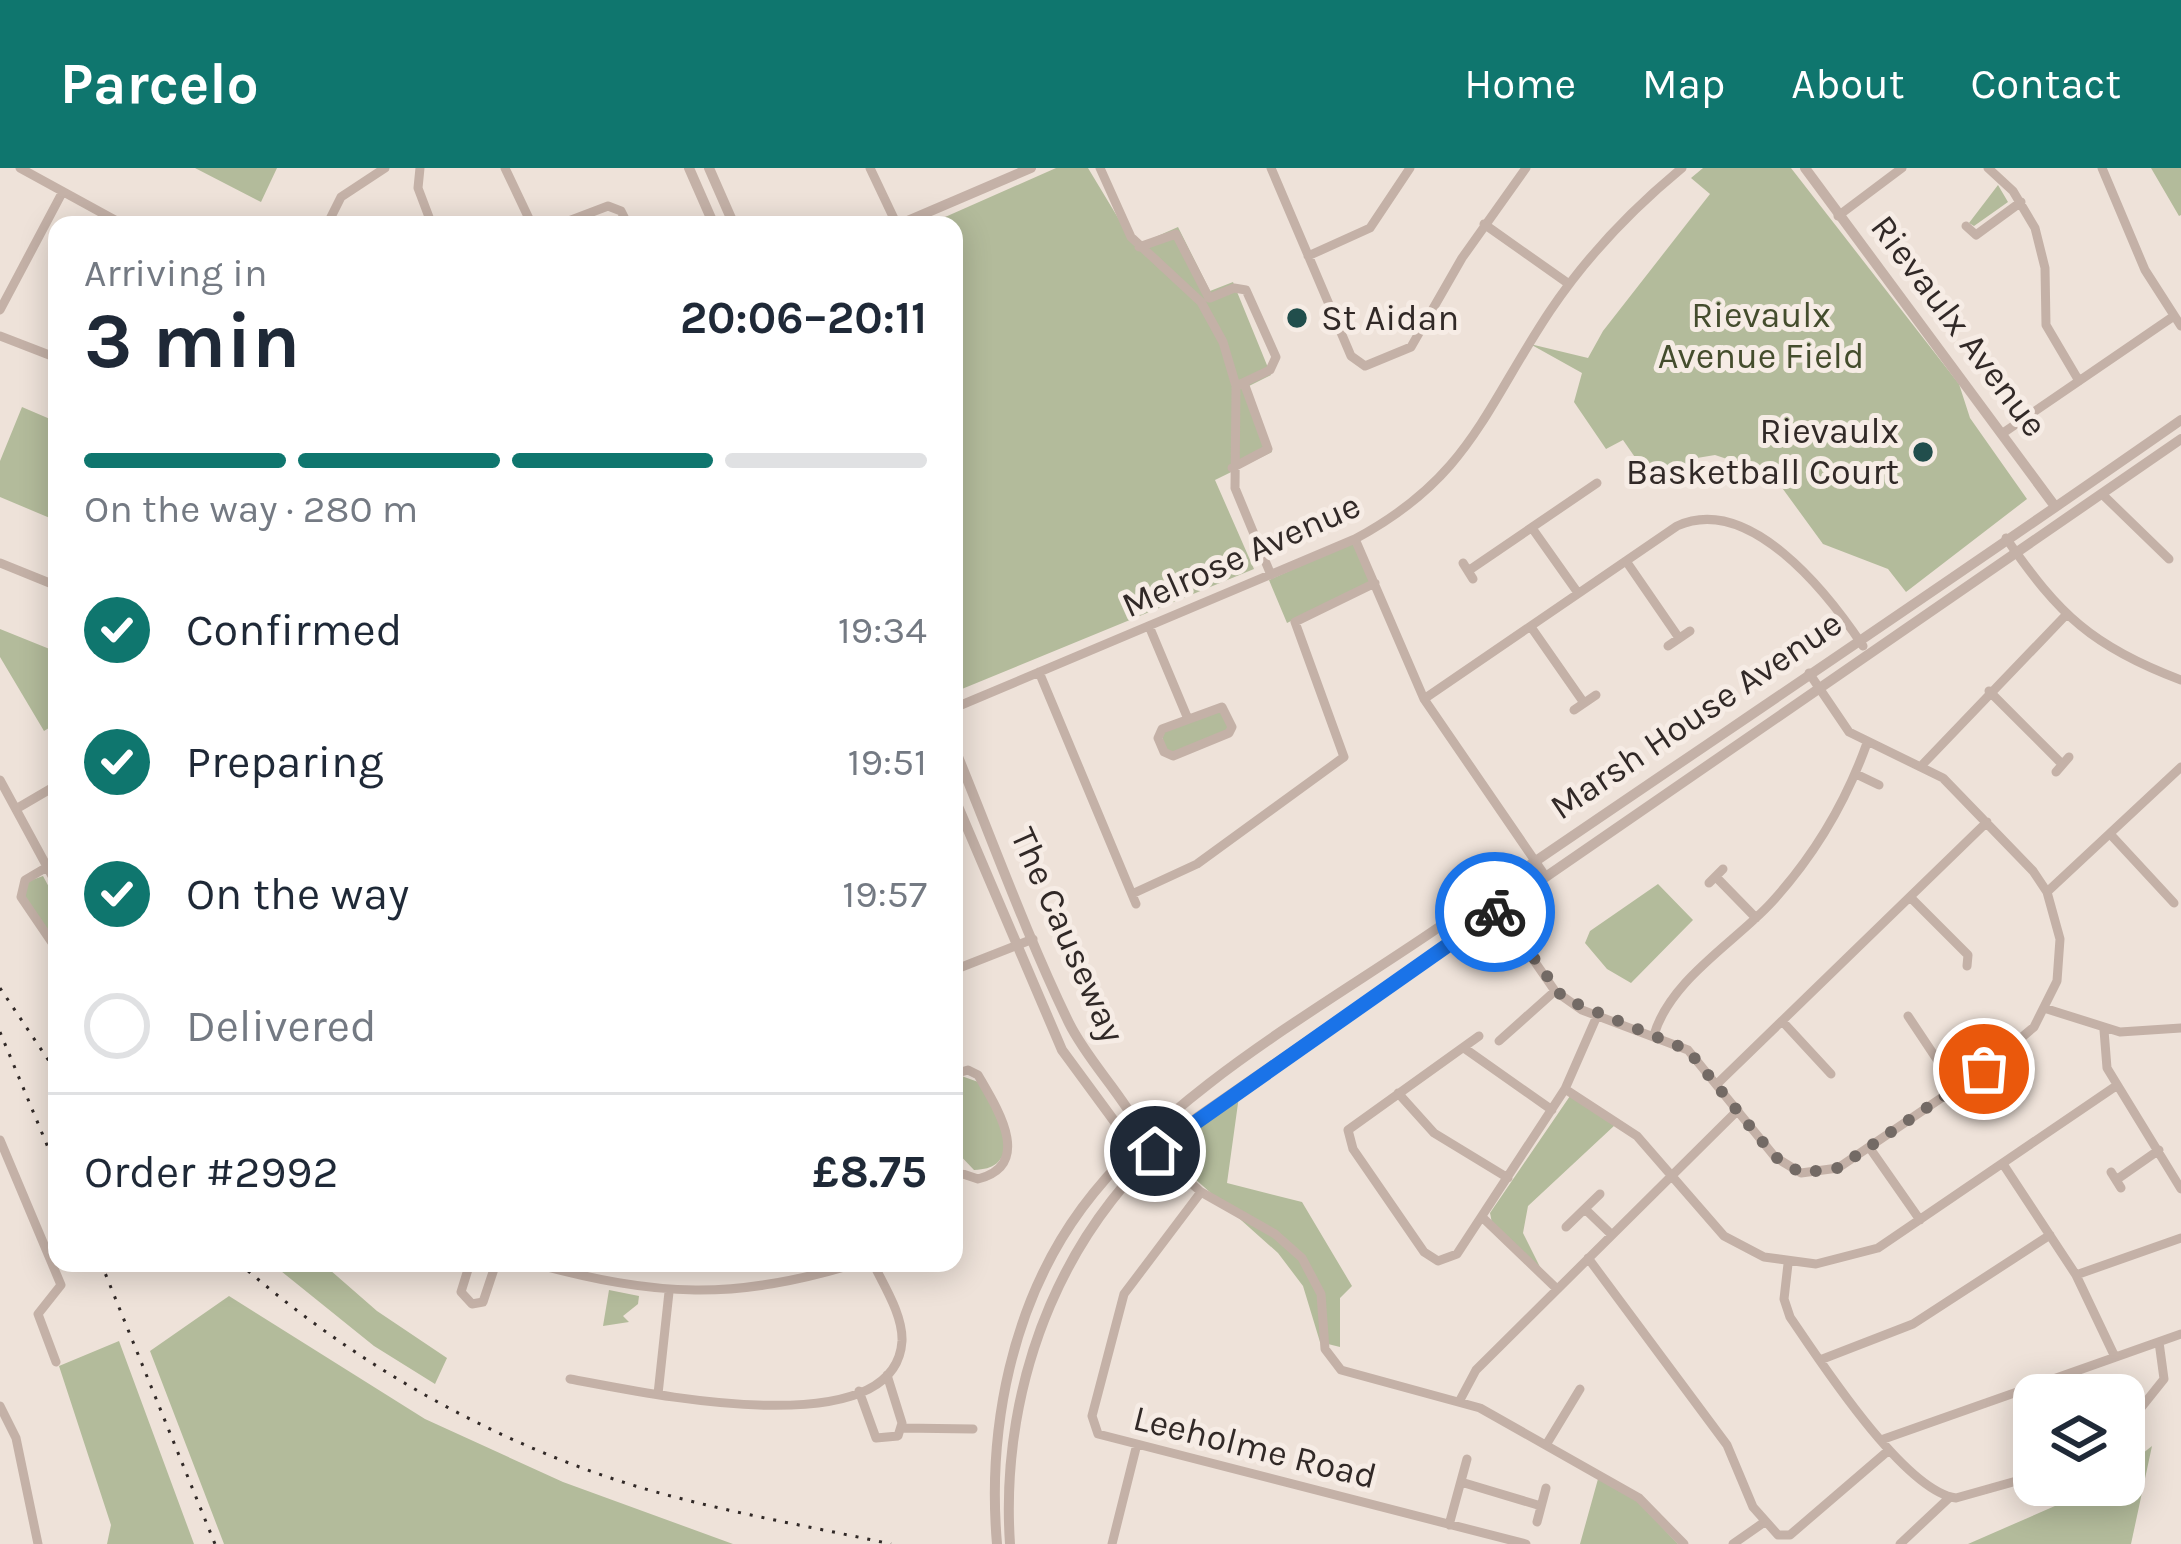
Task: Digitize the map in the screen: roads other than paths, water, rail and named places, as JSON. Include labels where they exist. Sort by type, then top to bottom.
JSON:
[{"type":"street","points":[[20,168],[107,216]]},
{"type":"street","points":[[333,216],[352,186],[386,168]]},
{"type":"street","points":[[419,168],[418,188],[429,216]]},
{"type":"street","points":[[505,168],[526,216]]},
{"type":"street","points":[[688,168],[710,216]]},
{"type":"street","points":[[709,168],[730,216]]},
{"type":"street","points":[[870,168],[893,216]]},
{"type":"street","points":[[916,216],[1009,172],[1031,168]]},
{"type":"street","points":[[1100,168],[1139,247],[1206,300]]},
{"type":"street","points":[[1271,168],[1358,364],[1372,364],[1412,347],[1484,224],[1526,168]]},
{"type":"street","points":[[1308,256],[1370,228],[1410,168]]},
{"type":"street","name":"Melrose Avenue","points":[[963,704],[1355,539],[1417,500],[1473,442],[1569,284],[1632,211],[1682,168]]},
{"type":"street","name":"Rievaulx Avenue","points":[[1805,168],[2065,520]]},
{"type":"street","points":[[1838,216],[1902,168]]},
{"type":"street","points":[[1988,168],[2021,202],[2042,249],[2046,325],[2079,381]]},
{"type":"street","points":[[2003,433],[2178,321],[2144,270],[2102,168]]},
{"type":"street","points":[[50,216],[62,193]]},
{"type":"street","points":[[1966,226],[1978,240],[2021,202]]},
{"type":"street","points":[[582,216],[608,206],[622,216]]},
{"type":"street","points":[[0,310],[48,219]]},
{"type":"street","points":[[1484,224],[1569,284]]},
{"type":"street","points":[[1139,247],[1176,234],[1206,300],[1268,449],[1232,468]]},
{"type":"street","points":[[1206,300],[1234,288],[1246,290],[1276,357],[1270,370],[1240,384]]},
{"type":"street","points":[[0,336],[48,355]]},
{"type":"street","points":[[1240,384],[1234,488],[1271,575]]},
{"type":"street","points":[[2177,423],[2181,438]]},
{"type":"street","name":"Marsh House Avenue","points":[[1001,1543],[994,1459],[1016,1348],[1038,1286],[1078,1212],[1142,1137],[2177,423]]},
{"type":"street","name":"Marsh House Avenue","points":[[1001,1543],[1009,1461],[1032,1352],[1056,1293],[1100,1214],[1155,1151],[2181,438]]},
{"type":"street","points":[[1468,571],[1597,484]]},
{"type":"street","points":[[2103,495],[2170,559]]},
{"type":"street","points":[[1424,699],[1690,520],[1737,522],[1820,587],[1869,655]]},
{"type":"street","points":[[1532,528],[1578,593]]},
{"type":"street","points":[[2006,538],[2065,616],[2107,649],[2181,680]]},
{"type":"street","points":[[1355,539],[1424,699],[1546,877]]},
{"type":"street","points":[[1626,561],[1679,638]]},
{"type":"street","points":[[0,563],[48,582]]},
{"type":"street","points":[[1039,672],[1134,899],[1197,864],[1344,757],[1295,622],[1375,583]]},
{"type":"street","points":[[1923,764],[2065,616]]},
{"type":"street","points":[[1149,626],[1189,718]]},
{"type":"street","points":[[1531,627],[1579,707],[1596,695]]},
{"type":"street","points":[[1668,646],[1690,631]]},
{"type":"street","points":[[1488,894],[1556,991],[1597,1016],[1688,1050],[1781,1163],[1801,1173],[1831,1172],[2010,1051],[2047,1010],[2061,953],[2047,892],[1987,822],[1923,764],[1867,743],[1844,726],[1809,673]]},
{"type":"street","points":[[1989,691],[2062,764]]},
{"type":"street","points":[[1222,707],[1232,731],[1168,756],[1159,732],[1189,718],[1222,707]]},
{"type":"street","points":[[1654,1035],[1673,998],[1756,918],[1813,851],[1856,774],[1867,743]]},
{"type":"street","points":[[2047,892],[2181,767]]},
{"type":"street","name":"The Causeway","points":[[963,770],[1082,1048],[1155,1151]]},
{"type":"street","points":[[1856,774],[1879,784]]},
{"type":"street","points":[[0,780],[47,867],[25,880],[21,897],[48,937]]},
{"type":"street","points":[[16,809],[48,790]]},
{"type":"street","points":[[963,813],[978,807]]},
{"type":"street","points":[[1718,1084],[1987,822]]},
{"type":"street","name":"The Causeway","points":[[963,826],[1077,1074],[1123,1132],[1142,1137]]},
{"type":"street","points":[[2111,835],[2176,905]]},
{"type":"street","points":[[1716,876],[1756,918]]},
{"type":"street","points":[[1910,897],[1967,961],[1983,954]]},
{"type":"street","points":[[963,966],[1033,938]]},
{"type":"street","points":[[1500,1042],[1556,991]]},
{"type":"street","points":[[2047,1010],[2104,1030],[2135,1034],[2181,1028]]},
{"type":"street","points":[[1479,1036],[1350,1127],[1354,1149],[1431,1258],[1444,1261],[1457,1254],[1552,1110],[1597,1016]]},
{"type":"street","points":[[1908,1016],[1956,1088]]},
{"type":"street","points":[[1782,1021],[1832,1075]]},
{"type":"street","points":[[2104,1030],[2104,1055],[2116,1086],[2181,1189]]},
{"type":"street","points":[[1464,1048],[1552,1110]]},
{"type":"street","points":[[963,1071],[978,1075],[1010,1141],[1010,1154],[1001,1170],[979,1179],[963,1169]]},
{"type":"street","points":[[1565,1089],[1619,1120],[1724,1236],[1788,1264],[1835,1262],[1865,1254],[2116,1086]]},
{"type":"street","points":[[1398,1093],[1424,1125],[1508,1178]]},
{"type":"street","points":[[1460,1400],[1476,1370],[1738,1110]]},
{"type":"street","points":[[0,1140],[48,1252]]},
{"type":"street","points":[[1870,1147],[1920,1220]]},
{"type":"street","points":[[2116,1180],[2159,1150]]},
{"type":"street","points":[[1155,1151],[1201,1192],[1275,1234],[1302,1258],[1321,1294],[1325,1349],[1341,1370],[1460,1400],[1639,1498],[1684,1544]]},
{"type":"street","points":[[2003,1164],[2076,1275],[2115,1357]]},
{"type":"street","name":"Leeholme Road","points":[[1201,1192],[1124,1294],[1092,1416],[1098,1434],[1526,1544]]},
{"type":"street","points":[[1566,1227],[1600,1194]]},
{"type":"street","points":[[1586,1209],[1612,1235]]},
{"type":"street","points":[[1482,1217],[1557,1289]]},
{"type":"street","points":[[1820,1360],[1912,1324],[2050,1235]]},
{"type":"street","points":[[2076,1275],[2181,1238]]},
{"type":"street","points":[[1588,1258],[1727,1444],[1763,1523],[1778,1535],[1790,1535],[1885,1445],[2181,1334]]},
{"type":"street","points":[[1788,1264],[1786,1309],[1820,1360],[1885,1445],[1948,1498]]},
{"type":"street","points":[[56,1272],[62,1285],[38,1314],[56,1362]]},
{"type":"street","points":[[467,1272],[461,1292],[472,1304],[483,1302],[493,1272]]},
{"type":"street","points":[[574,1272],[668,1292],[774,1286],[825,1272]]},
{"type":"street","points":[[570,1379],[773,1407],[859,1391],[887,1376],[898,1356],[901,1329],[877,1272]]},
{"type":"street","points":[[658,1394],[668,1292]]},
{"type":"street","points":[[2145,1403],[2164,1379],[2159,1342]]},
{"type":"street","points":[[1016,1348],[1032,1352]]},
{"type":"street","points":[[859,1391],[876,1438],[898,1436],[902,1428],[887,1376]]},
{"type":"street","points":[[1546,1445],[1581,1387]]},
{"type":"street","points":[[0,1406],[16,1438],[38,1544]]},
{"type":"street","points":[[902,1428],[973,1430]]},
{"type":"street","points":[[1112,1544],[1137,1444]]},
{"type":"street","points":[[1449,1525],[1467,1459]]},
{"type":"street","points":[[1900,1544],[1948,1498],[2013,1481]]},
{"type":"street","points":[[1461,1482],[1541,1506]]},
{"type":"street","points":[[1537,1522],[1546,1489]]},
{"type":"street","points":[[1733,1544],[1763,1523]]},
{"type":"railway","points":[[0,988],[48,1060]]},
{"type":"railway","points":[[0,1032],[48,1147]]},
{"type":"railway","points":[[105,1272],[215,1544]]},
{"type":"railway","points":[[250,1272],[378,1367],[533,1448],[673,1497],[891,1544]]},
{"type":"place","name":"St Aidan","points":[[1297,318]]},
{"type":"place","name":"Rievaulx Basketball Court","points":[[1923,452]]},
{"type":"park label","name":"Rievaulx Avenue Field","points":[[1761,336]]}]
